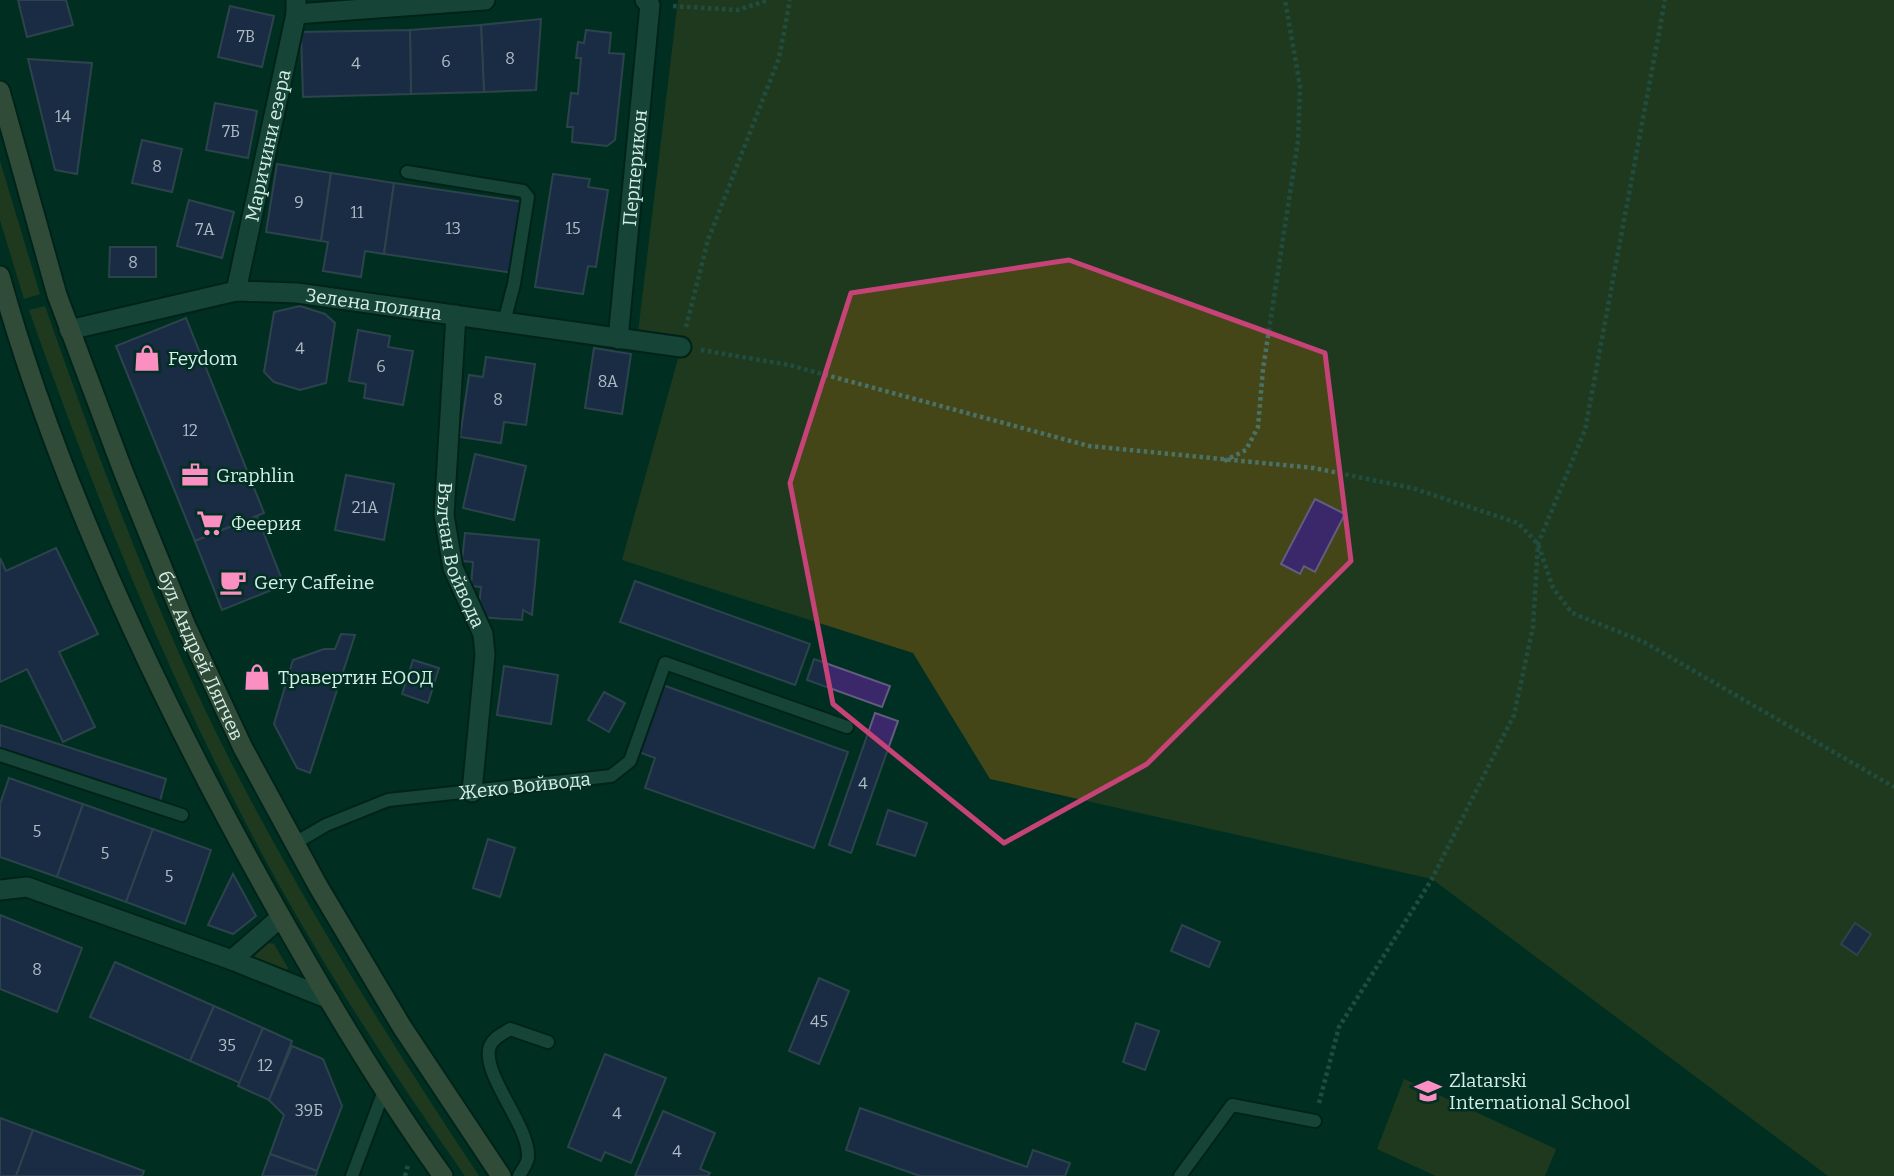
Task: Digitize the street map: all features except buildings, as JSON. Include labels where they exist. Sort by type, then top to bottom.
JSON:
[{"type":"main road","name":"бул. Андрей Ляпчев","points":[[0,91],[69,330],[122,471],[186,626],[243,748],[295,843],[402,1027],[501,1176]]},
{"type":"main road","points":[[1,281],[30,372],[117,592],[214,797],[329,999],[443,1176]]},
{"type":"street","points":[[296,7],[485,0]]},
{"type":"street","name":"Перперикон","points":[[618,338],[648,3]]},
{"type":"street","name":"Маричини езера","points":[[236,291],[296,7]]},
{"type":"street","name":"Зелена поляна","points":[[69,330],[236,291],[297,293],[681,347]]},
{"type":"street","name":"Вълчан Войвода","points":[[456,316],[444,514],[453,568],[483,634],[485,655],[472,792]]},
{"type":"street","points":[[0,890],[27,887],[232,960],[329,999]]},
{"type":"street","points":[[232,960],[281,917]]},
{"type":"lane","points":[[407,172],[523,191],[528,197],[514,284],[504,322]]},
{"type":"lane","name":"Жеко Войвода","points":[[295,843],[326,825],[388,800],[611,776],[630,761],[665,663],[847,727]]},
{"type":"lane","points":[[0,755],[181,815]]},
{"type":"lane","points":[[519,1176],[529,1160],[527,1142],[493,1072],[489,1048],[495,1039],[510,1029],[548,1042]]},
{"type":"lane","points":[[352,1176],[385,1088]]},
{"type":"lane","points":[[1180,1176],[1232,1105],[1315,1121]]},
{"type":"path","points":[[648,3],[738,10],[768,0]]},
{"type":"path","points":[[790,0],[779,58],[708,240],[681,347],[789,365],[1089,446],[1223,462],[1314,468],[1412,488],[1518,523],[1538,544],[1553,588],[1572,613],[1644,642],[1894,786]]},
{"type":"path","points":[[1223,462],[1246,450],[1258,427],[1263,369],[1298,141],[1300,86],[1285,0]]},
{"type":"path","points":[[1315,1121],[1339,1027],[1432,879],[1514,715],[1534,627],[1538,544],[1585,430],[1665,0]]},
{"type":"highlighted area","points":[[1069,260],[1325,353],[1351,561],[1147,764],[1004,843],[833,704],[790,483],[851,293]]},
{"type":"shaded area","points":[[678,0],[1894,0],[1894,1176],[1828,1176],[1432,879],[990,779],[913,653],[622,560],[681,348],[637,341]]},
{"type":"shaded area","points":[[0,161],[40,294],[24,299],[0,220]]},
{"type":"shaded area","points":[[45,306],[137,554],[218,736],[330,941],[479,1176],[465,1176],[372,1038],[285,896],[233,798],[149,618],[75,434],[29,310]]},
{"type":"shaded area","points":[[268,943],[274,944],[288,968],[286,972],[251,959]]},
{"type":"shaded area","points":[[1404,1079],[1556,1149],[1545,1176],[1436,1176],[1377,1149]]},
{"type":"place","name":"Feydom","points":[[147,358]]},
{"type":"place","name":"Graphlin","points":[[195,475]]},
{"type":"place","name":"Феерия","points":[[210,523]]},
{"type":"place","name":"Gery Caffeine","points":[[233,582]]},
{"type":"place","name":"Травертин ЕООД","points":[[257,677]]},
{"type":"place","name":"Zlatarski International School","points":[[1428,1091]]}]
